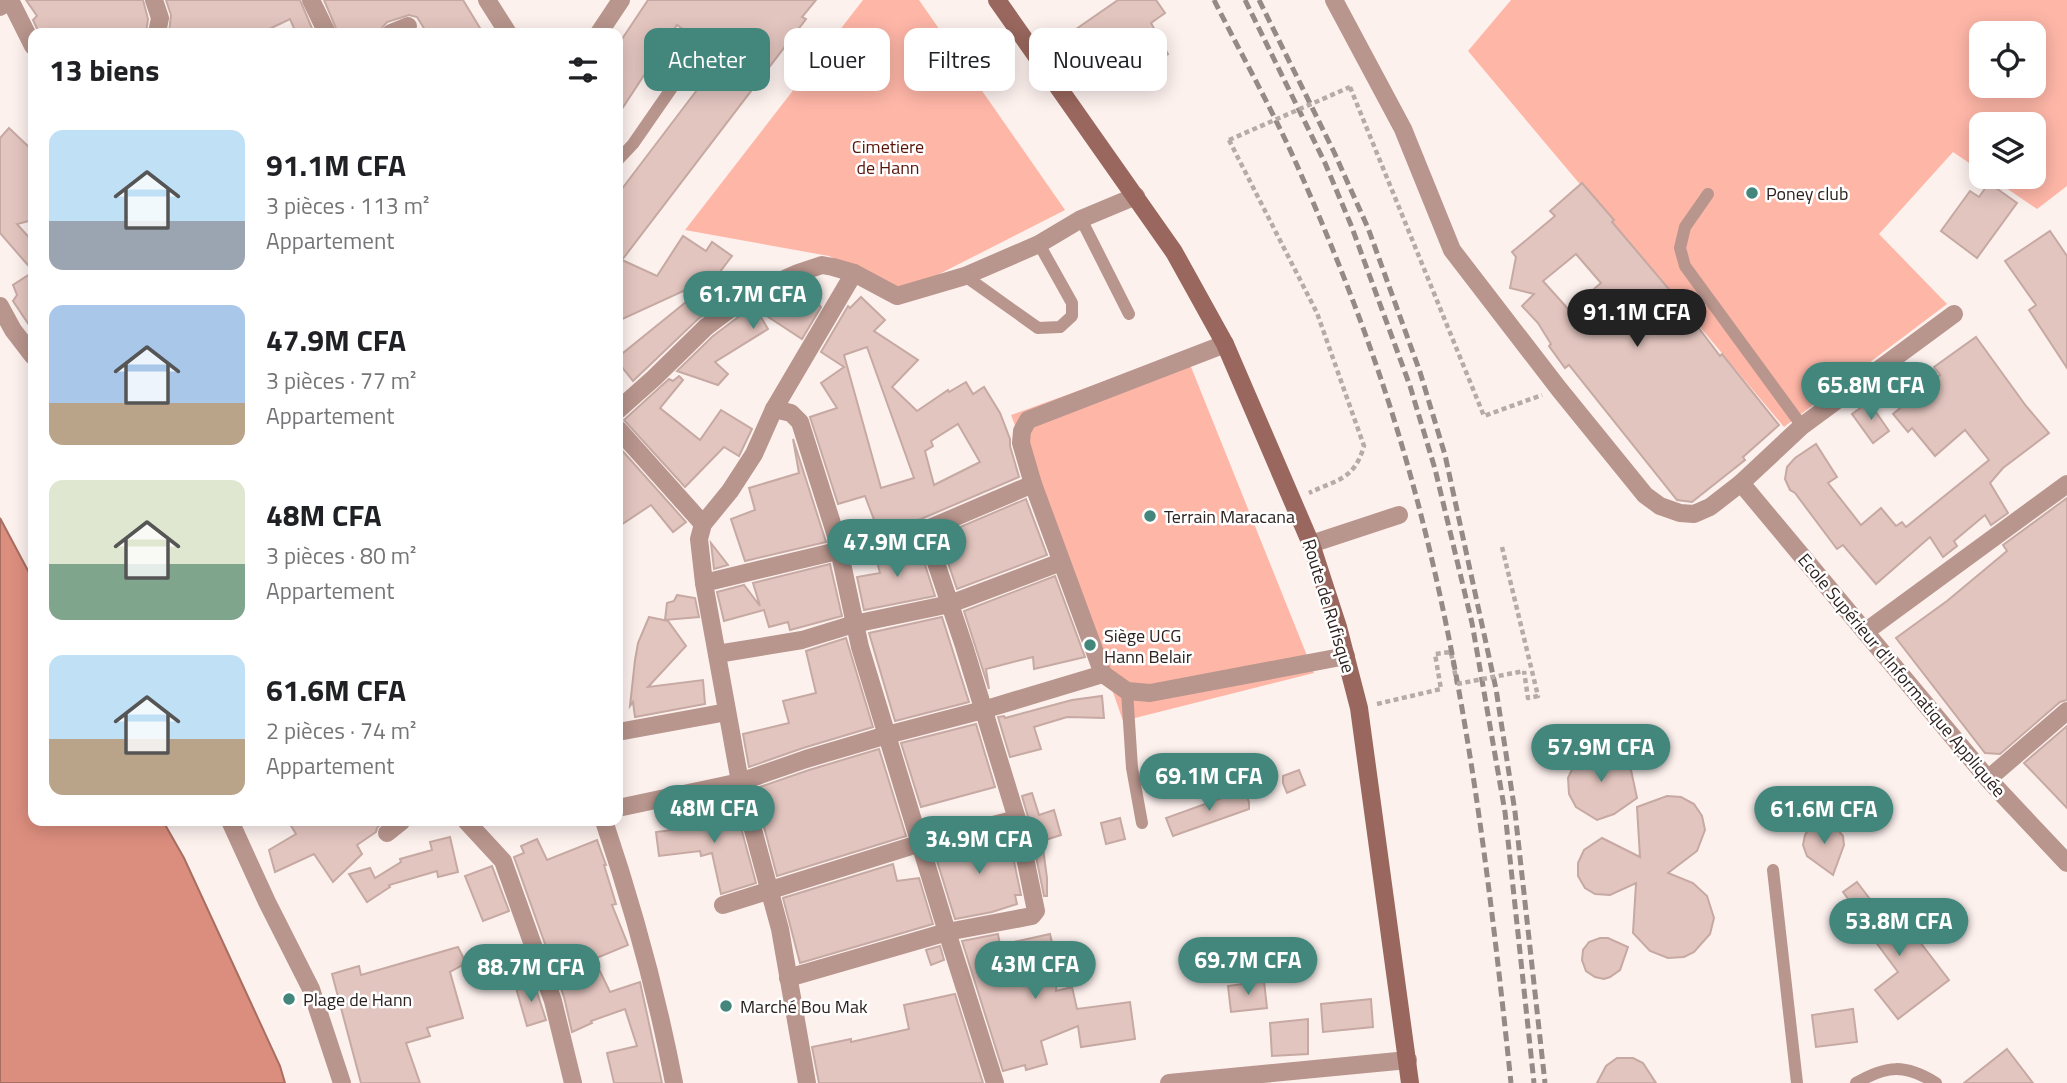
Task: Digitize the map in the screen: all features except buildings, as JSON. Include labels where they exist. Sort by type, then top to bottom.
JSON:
[{"type":"main road","name":"Route de Rufisque","points":[[997,0],[1174,253],[1225,344],[1311,544],[1346,656],[1359,708],[1410,1083]]},
{"type":"street","points":[[0,7],[10,0],[28,36]]},
{"type":"street","points":[[154,0],[160,18],[158,28]]},
{"type":"street","points":[[311,0],[325,28]]},
{"type":"street","points":[[487,0],[505,28]]},
{"type":"street","points":[[602,28],[621,0]]},
{"type":"street","points":[[1334,0],[1403,128],[1452,250],[1645,495],[1660,506],[1680,513],[1694,514],[1710,507],[1741,483],[1802,426],[1954,314]]},
{"type":"street","points":[[403,28],[408,26]]},
{"type":"street","points":[[623,405],[706,327],[747,296],[799,273],[822,265],[854,273],[897,296],[965,276],[1039,244],[1081,219],[1136,196]]},
{"type":"street","points":[[807,1083],[780,929],[740,782],[699,548],[703,524],[730,491],[754,454],[774,409],[854,273]]},
{"type":"street","points":[[0,306],[7,328],[28,351]]},
{"type":"street","points":[[1225,344],[1028,420],[1022,431],[1021,443],[1033,484],[1103,674],[1127,691],[1150,693],[1346,656]]},
{"type":"street","points":[[774,409],[791,413],[800,422],[839,550],[854,624],[995,1083]]},
{"type":"street","points":[[623,435],[703,524]]},
{"type":"street","name":"Ecole Supérieur d'Informatique Appliquée","points":[[1741,483],[1988,779],[2067,863]]},
{"type":"street","points":[[704,583],[925,530],[1033,484]]},
{"type":"street","points":[[1866,632],[2067,485]]},
{"type":"street","points":[[1311,544],[1399,515]]},
{"type":"street","points":[[788,978],[947,932],[1032,916],[1036,911],[1017,819],[925,530]]},
{"type":"street","points":[[717,654],[802,640],[854,624],[950,604],[1061,562]]},
{"type":"street","points":[[623,807],[740,782],[806,759],[1103,674]]},
{"type":"street","points":[[1988,779],[2067,711]]},
{"type":"street","points":[[623,731],[727,712]]},
{"type":"street","points":[[723,905],[921,843],[1017,819]]},
{"type":"street","points":[[232,826],[311,989],[342,1083]]},
{"type":"street","points":[[387,833],[396,826]]},
{"type":"street","points":[[471,826],[503,861],[553,1001],[573,1083]]},
{"type":"street","points":[[606,826],[627,890],[662,1021],[674,1083]]},
{"type":"street","points":[[1169,1083],[1408,1060]]},
{"type":"lane","points":[[623,155],[634,144],[670,91]]},
{"type":"lane","points":[[1708,194],[1685,227],[1680,248],[1685,267],[1802,426]]},
{"type":"lane","points":[[1081,219],[1129,314]]},
{"type":"lane","points":[[965,276],[1038,328],[1060,327],[1072,316],[1072,303],[1039,244]]},
{"type":"lane","points":[[1127,691],[1132,768],[1142,823]]},
{"type":"lane","points":[[1773,870],[1797,1083]]},
{"type":"lane","points":[[1856,1083],[1874,1073],[1896,1067],[1919,1073],[1936,1083]]},
{"type":"path","points":[[1293,501],[1350,474],[1359,462],[1364,446],[1317,313],[1229,139],[1350,86],[1484,416],[1559,389]]},
{"type":"path","points":[[1359,708],[1441,689],[1435,654],[1451,652],[1457,684],[1524,671],[1528,698],[1538,696],[1502,547]]},
{"type":"green space","name":"Cimetiere de Hann","points":[[863,0],[919,0],[938,28],[904,28],[904,91],[982,91],[1065,210],[902,293],[829,256],[685,230],[793,91],[890,91],[890,28],[841,28]]},
{"type":"green space","name":"Poney club","points":[[1511,0],[2067,0],[2067,186],[2037,209],[2008,189],[2046,189],[2046,112],[1969,112],[1969,163],[1953,152],[1879,234],[1947,304],[1784,427],[1468,51]]},
{"type":"green space","name":"Terrain Maracana","points":[[1185,352],[1314,673],[1123,721],[1070,568],[1011,415]]},
{"type":"shaded area","points":[[0,518],[28,571],[28,826],[166,826],[184,858],[280,1066],[285,1083],[0,1083]]},
{"type":"railway","points":[[1214,0],[1296,163],[1320,218],[1383,385],[1409,470],[1431,556],[1466,730],[1491,906],[1511,1083]]},
{"type":"railway","points":[[1245,0],[1325,163],[1351,225],[1410,386],[1435,469],[1472,623],[1505,812],[1534,1083]]},
{"type":"railway","points":[[1259,0],[1334,152],[1368,228],[1420,372],[1445,455],[1496,689],[1515,812],[1545,1083]]},
{"type":"place","name":"Poney club","points":[[1752,193]]},
{"type":"place","name":"Terrain Maracana","points":[[1150,516]]},
{"type":"place","name":"Siège UCG Hann Belair","points":[[1090,645]]},
{"type":"place","name":"Plage de Hann","points":[[289,999]]},
{"type":"place","name":"Marché Bou Mak","points":[[726,1006]]}]
